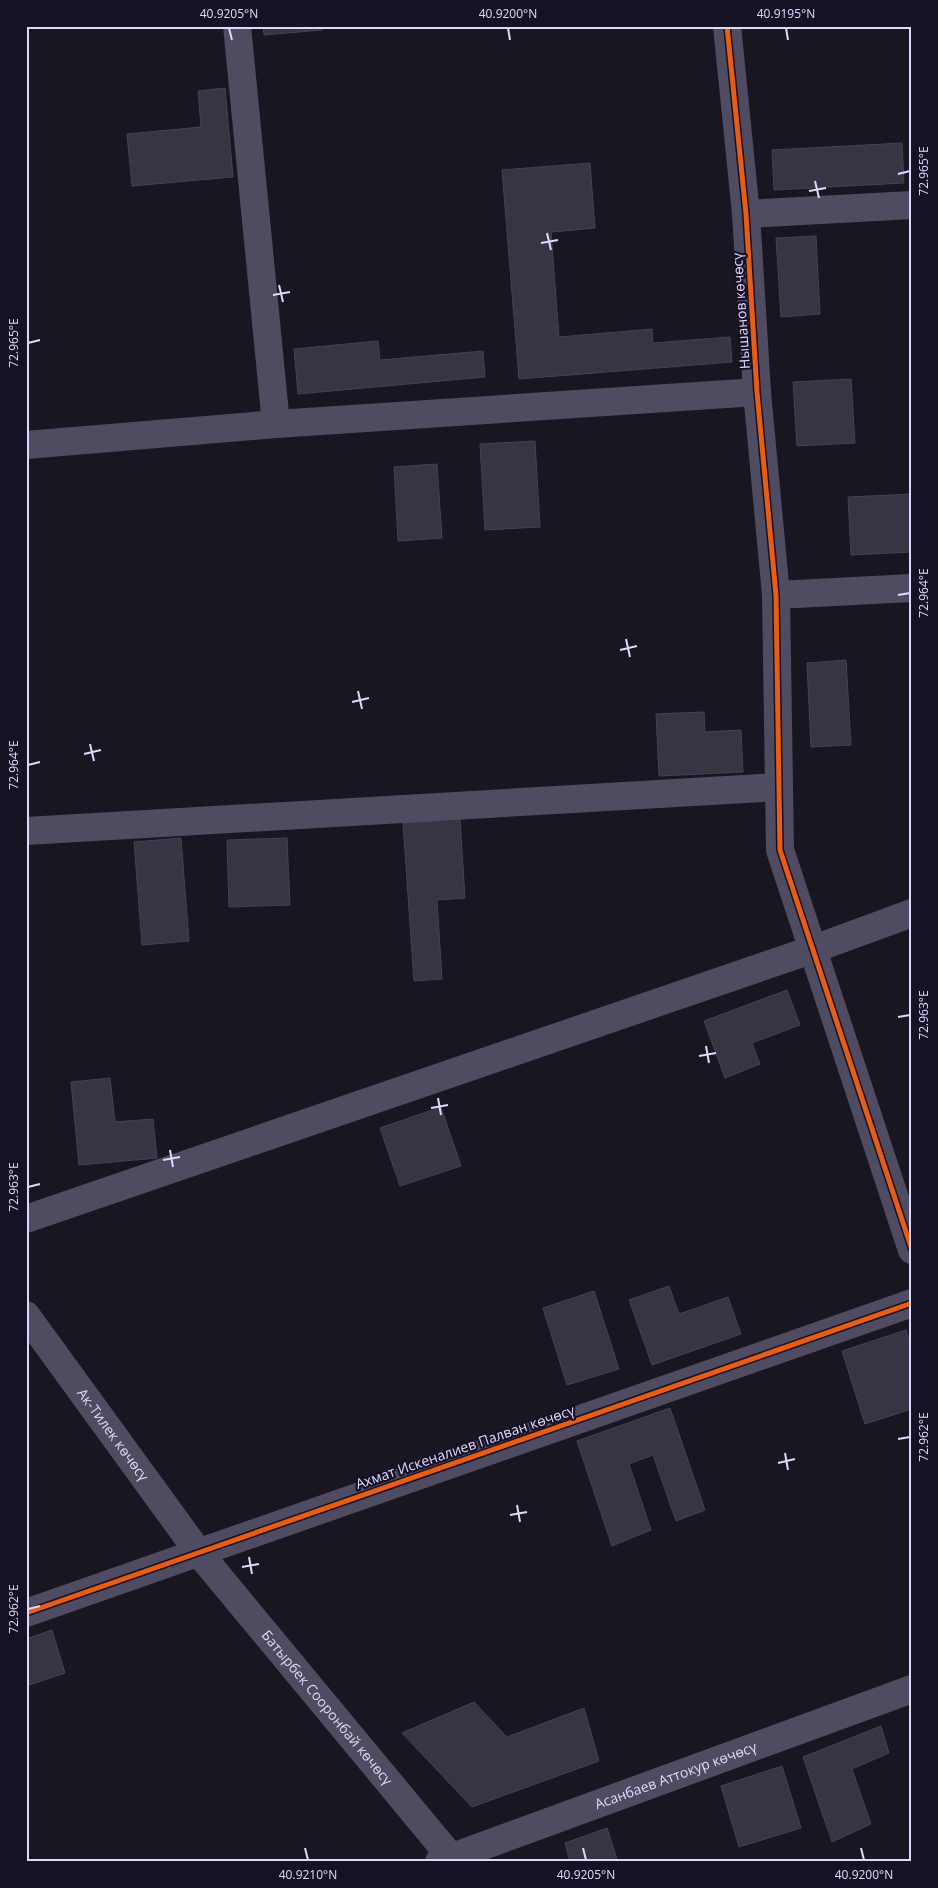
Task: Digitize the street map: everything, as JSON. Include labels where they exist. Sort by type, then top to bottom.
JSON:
[{"type":"street","points":[[237,26],[276,424]]},
{"type":"street","name":"Нышанов көчөсү","points":[[727,26],[746,214],[757,392],[776,595],[780,850],[912,1250]]},
{"type":"street","points":[[746,214],[912,205]]},
{"type":"street","points":[[26,445],[276,424],[757,392]]},
{"type":"street","points":[[776,595],[912,588]]},
{"type":"street","points":[[26,831],[779,787]]},
{"type":"street","points":[[26,1219],[814,950],[912,912]]},
{"type":"street","name":"Ахмат Искеналиев Палван көчөсү","points":[[26,1613],[912,1303]]},
{"type":"street","name":"Ак-Тилек көчөсү","points":[[26,1315],[199,1553]]},
{"type":"street","name":"Батырбек Сооронбай көчөсү","points":[[199,1553],[449,1860]]},
{"type":"street","name":"Асанбаев Аттокур көчөсү","points":[[449,1860],[912,1689]]},
{"type":"building","points":[[263,26],[322,26],[322,30],[264,35]]},
{"type":"building","points":[[225,88],[233,177],[132,186],[127,134],[201,127],[198,91]]},
{"type":"building","points":[[902,143],[904,183],[774,190],[772,150]]},
{"type":"building","points":[[590,163],[595,228],[551,232],[559,337],[652,329],[653,343],[730,337],[732,362],[519,379],[502,170]]},
{"type":"building","points":[[816,236],[820,314],[781,317],[776,238]]},
{"type":"building","points":[[378,341],[380,360],[483,351],[485,377],[298,394],[294,349]]},
{"type":"building","points":[[851,379],[855,443],[797,446],[793,382]]},
{"type":"building","points":[[535,441],[540,527],[485,530],[480,444]]},
{"type":"building","points":[[437,464],[442,538],[398,541],[394,467]]},
{"type":"building","points":[[912,494],[912,552],[851,555],[848,497]]},
{"type":"building","points":[[846,660],[851,745],[811,747],[807,663]]},
{"type":"building","points":[[704,712],[705,732],[741,730],[743,772],[659,776],[656,714]]},
{"type":"building","points":[[460,819],[465,898],[437,900],[442,979],[414,981],[403,823]]},
{"type":"building","points":[[181,838],[189,941],[142,945],[134,842]]},
{"type":"building","points":[[287,838],[290,905],[229,907],[227,840]]},
{"type":"building","points":[[787,990],[800,1025],[752,1043],[760,1064],[725,1078],[704,1021]]},
{"type":"building","points":[[110,1078],[115,1122],[153,1119],[157,1158],[79,1165],[71,1082]]},
{"type":"building","points":[[441,1107],[461,1166],[400,1186],[380,1128]]},
{"type":"building","points":[[669,1286],[679,1314],[728,1297],[741,1334],[652,1365],[629,1300]]},
{"type":"building","points":[[594,1291],[619,1369],[567,1385],[543,1308]]},
{"type":"building","points":[[906,1330],[912,1348],[912,1409],[865,1424],[842,1351]]},
{"type":"building","points":[[670,1408],[705,1510],[676,1521],[653,1455],[629,1464],[651,1530],[612,1546],[577,1441]]},
{"type":"building","points":[[52,1630],[65,1673],[26,1686],[26,1639]]},
{"type":"building","points":[[474,1702],[507,1737],[584,1708],[599,1761],[472,1807],[402,1733]]},
{"type":"building","points":[[881,1726],[889,1753],[852,1769],[871,1824],[832,1842],[803,1757]]},
{"type":"building","points":[[782,1766],[801,1828],[739,1847],[721,1786]]},
{"type":"building","points":[[607,1828],[618,1862],[570,1862],[565,1843]]},
{"type":"cycle path","points":[[727,26],[746,214],[757,392],[776,595],[780,850],[912,1250]]},
{"type":"cycle path","points":[[26,1613],[912,1303]]}]
